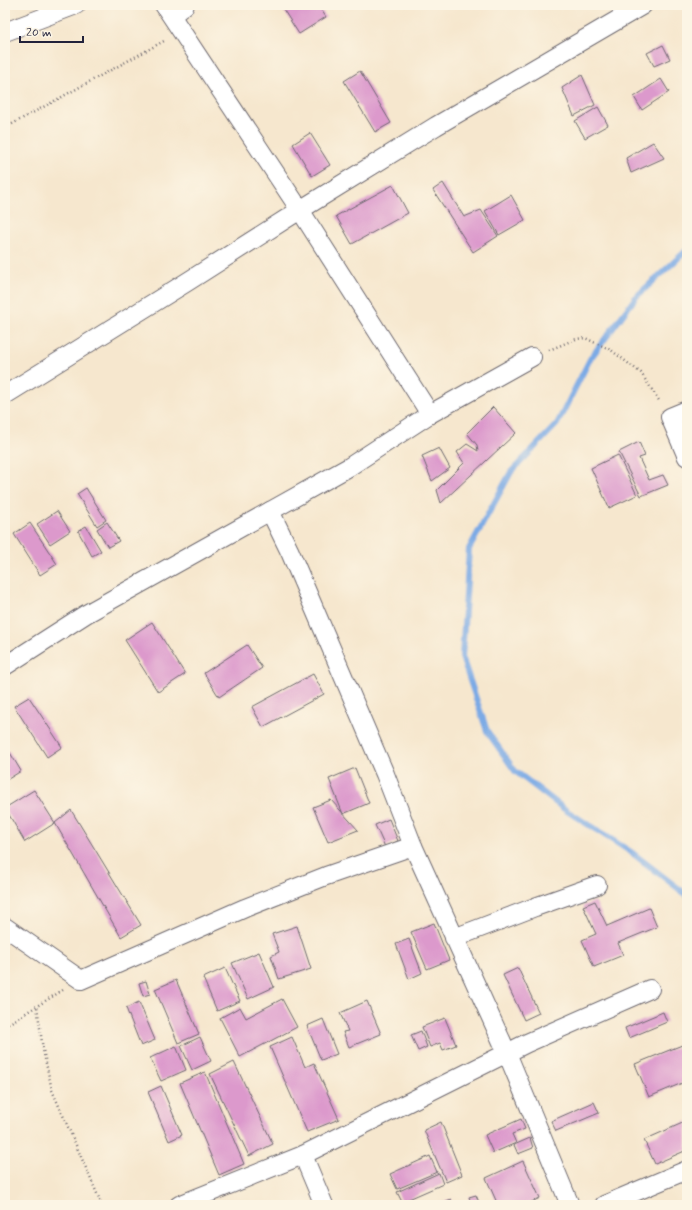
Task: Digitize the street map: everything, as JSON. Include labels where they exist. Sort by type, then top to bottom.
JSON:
[{"type":"street","points":[[5,32],[76,5]]},
{"type":"street","points":[[5,395],[453,116],[642,5]]},
{"type":"street","points":[[174,8],[182,31],[300,210],[430,414]]},
{"type":"street","points":[[5,666],[86,614],[349,467],[430,414],[532,357]]},
{"type":"street","points":[[687,410],[670,417],[687,458]]},
{"type":"street","points":[[270,511],[293,559],[385,774],[413,846],[507,1053],[570,1205]]},
{"type":"street","points":[[5,927],[81,980],[245,908],[326,876],[413,846]]},
{"type":"street","points":[[454,938],[597,885]]},
{"type":"street","points":[[179,1205],[303,1155],[527,1043],[650,989]]},
{"type":"street","points":[[303,1155],[324,1205]]},
{"type":"street","points":[[604,1205],[687,1170]]},
{"type":"path","points":[[5,128],[182,31]]},
{"type":"path","points":[[532,357],[576,338],[585,338],[611,350],[641,373],[670,417]]},
{"type":"path","points":[[5,1026],[81,980]]},
{"type":"path","points":[[37,1006],[43,1050],[52,1090],[102,1205]]},
{"type":"building","points":[[318,5],[326,17],[299,34],[281,6]]},
{"type":"building","points":[[663,45],[670,59],[654,66],[647,53]]},
{"type":"building","points":[[360,71],[391,123],[375,132],[344,81]]},
{"type":"building","points":[[582,75],[595,105],[574,116],[562,88]]},
{"type":"building","points":[[661,79],[669,92],[642,110],[634,97]]},
{"type":"building","points":[[598,107],[608,125],[585,138],[575,121]]},
{"type":"building","points":[[310,133],[330,165],[312,176],[293,144]]},
{"type":"building","points":[[653,142],[664,158],[631,173],[626,158]]},
{"type":"building","points":[[443,183],[464,217],[481,210],[498,236],[473,252],[433,190]]},
{"type":"building","points":[[393,185],[408,213],[352,244],[336,216]]},
{"type":"building","points":[[511,195],[525,220],[499,235],[485,211]]},
{"type":"building","points":[[493,407],[516,433],[441,503],[437,490],[464,463],[457,452],[467,444],[478,451],[477,445],[467,433]]},
{"type":"building","points":[[639,442],[645,456],[639,458],[649,480],[663,475],[668,485],[641,496],[619,452]]},
{"type":"building","points":[[439,448],[450,468],[432,481],[422,456]]},
{"type":"building","points":[[618,455],[637,495],[609,508],[591,468]]},
{"type":"building","points":[[86,488],[106,520],[97,526],[77,494]]},
{"type":"building","points":[[57,511],[70,531],[50,544],[37,524]]},
{"type":"building","points":[[107,522],[119,541],[108,547],[97,529]]},
{"type":"building","points":[[30,523],[57,564],[40,575],[14,534]]},
{"type":"building","points":[[86,526],[101,551],[92,556],[78,531]]},
{"type":"building","points":[[152,622],[185,674],[158,692],[125,640]]},
{"type":"building","points":[[247,645],[262,668],[219,697],[204,673]]},
{"type":"building","points":[[313,674],[324,694],[263,727],[252,707]]},
{"type":"building","points":[[29,697],[62,747],[47,757],[14,706]]},
{"type":"building","points":[[9,751],[21,771],[5,781],[5,754]]},
{"type":"building","points":[[355,768],[369,803],[343,814],[329,779]]},
{"type":"building","points":[[34,790],[55,823],[25,842],[5,808]]},
{"type":"building","points":[[331,800],[358,830],[328,842],[313,807]]},
{"type":"building","points":[[71,810],[141,925],[121,937],[55,823]]},
{"type":"building","points":[[389,819],[398,841],[385,847],[375,825]]},
{"type":"building","points":[[595,901],[607,926],[649,908],[657,927],[618,943],[623,955],[594,967],[582,940],[596,934],[583,906]]},
{"type":"building","points":[[434,923],[449,960],[427,969],[411,932]]},
{"type":"building","points":[[297,926],[311,969],[279,979],[271,956],[279,952],[272,934]]},
{"type":"building","points":[[409,939],[422,973],[409,979],[396,944]]},
{"type":"building","points":[[259,952],[274,987],[248,999],[232,963]]},
{"type":"building","points":[[225,968],[240,1001],[217,1011],[203,978]]},
{"type":"building","points":[[518,968],[539,1013],[524,1020],[503,975]]},
{"type":"building","points":[[176,980],[199,1034],[178,1043],[155,989]]},
{"type":"building","points":[[146,981],[150,994],[143,996],[139,983]]},
{"type":"building","points":[[282,999],[297,1027],[240,1057],[220,1018],[240,1007],[246,1018]]},
{"type":"building","points":[[367,1001],[381,1034],[349,1047],[343,1032],[348,1031],[340,1013]]},
{"type":"building","points":[[139,1002],[155,1040],[141,1046],[126,1008]]},
{"type":"building","points":[[663,1012],[667,1022],[629,1038],[625,1028]]},
{"type":"building","points":[[445,1018],[456,1045],[443,1050],[440,1043],[430,1047],[422,1027]]},
{"type":"building","points":[[323,1019],[337,1054],[321,1060],[307,1026]]},
{"type":"building","points":[[421,1031],[427,1047],[418,1051],[411,1035]]},
{"type":"building","points":[[200,1037],[211,1061],[192,1070],[181,1046]]},
{"type":"building","points":[[292,1037],[305,1067],[314,1063],[339,1119],[307,1132],[270,1047]]},
{"type":"building","points":[[687,1043],[687,1081],[649,1097],[635,1064]]},
{"type":"building","points":[[176,1046],[186,1070],[161,1081],[150,1058]]},
{"type":"building","points":[[234,1062],[273,1144],[249,1156],[210,1074]]},
{"type":"building","points":[[205,1072],[244,1164],[219,1175],[180,1083]]},
{"type":"building","points":[[161,1086],[182,1135],[169,1141],[148,1092]]},
{"type":"building","points":[[594,1102],[599,1113],[556,1131],[551,1121]]},
{"type":"building","points":[[521,1119],[525,1129],[512,1134],[516,1143],[493,1153],[485,1135]]},
{"type":"building","points":[[687,1121],[687,1150],[655,1164],[644,1140]]},
{"type":"building","points":[[441,1122],[462,1175],[446,1182],[424,1130]]},
{"type":"building","points":[[530,1138],[533,1148],[518,1154],[514,1145]]},
{"type":"building","points":[[430,1156],[437,1172],[397,1189],[390,1174]]},
{"type":"building","points":[[523,1161],[540,1198],[525,1205],[498,1205],[486,1178]]},
{"type":"building","points":[[439,1173],[443,1184],[402,1202],[397,1192]]},
{"type":"building","points":[[476,1195],[480,1205],[472,1205],[469,1197]]},
{"type":"building","points":[[451,1199],[453,1205],[438,1205]]},
{"type":"waterway","points":[[687,250],[636,297],[590,359],[557,424],[511,472],[469,549],[462,657],[487,731],[515,771],[567,811],[631,852],[687,895]]}]
